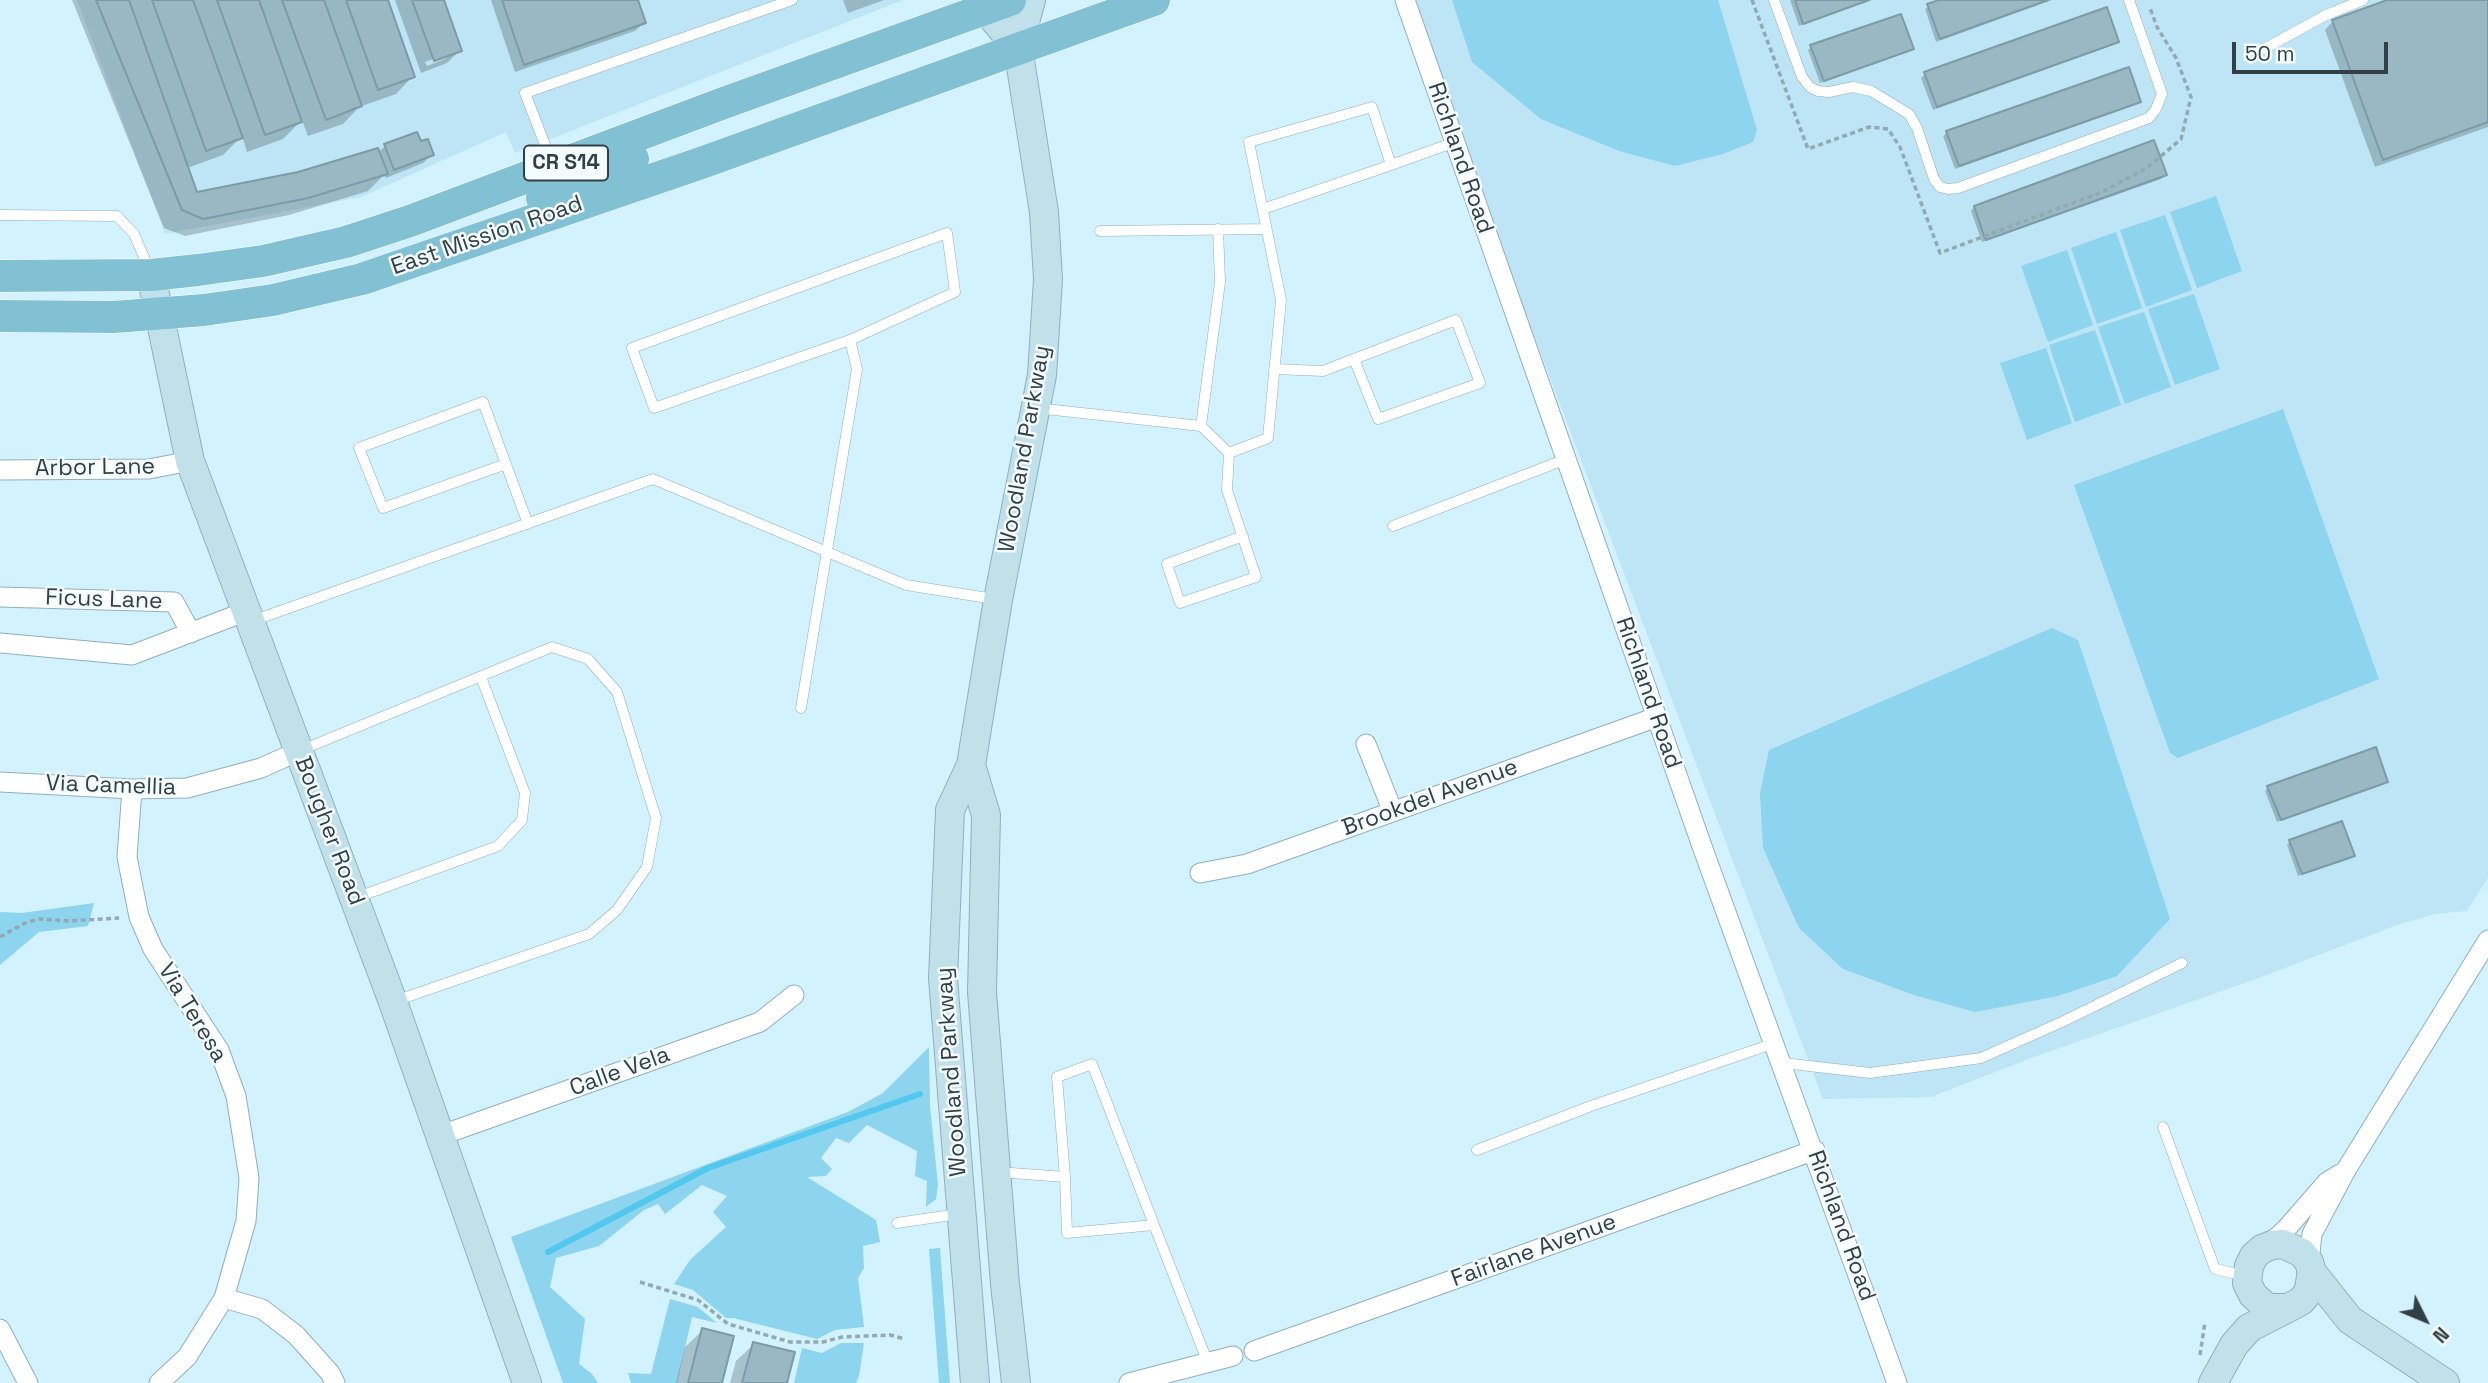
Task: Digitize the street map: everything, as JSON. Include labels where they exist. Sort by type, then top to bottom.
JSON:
[{"type":"main road","name":"Woodland Parkway","points":[[975,1383],[943,978],[950,810],[971,765],[998,600],[1042,375],[1048,279],[1044,212],[1018,48],[1031,0]]},
{"type":"main road","name":"East Mission Road","points":[[0,316],[114,317],[204,310],[274,300],[362,279],[701,163],[1154,0]]},
{"type":"main road","name":"East Mission Road","points":[[0,276],[152,275],[263,261],[346,242],[410,221],[993,3]]},
{"type":"main road","points":[[993,3],[1018,48]]},
{"type":"main road","points":[[443,252],[489,219],[720,122],[724,114],[721,104]]},
{"type":"main road","name":"Bougher Road","points":[[152,275],[190,461],[393,1002],[527,1383]]},
{"type":"main road","name":"Woodland Parkway","points":[[971,765],[986,815],[982,992],[1005,1284],[1016,1383]]},
{"type":"main road","points":[[2194,1383],[2233,1320],[2254,1256],[2267,1246],[2283,1244],[2302,1253],[2350,1320]]},
{"type":"main road","points":[[2213,1383],[2234,1345],[2249,1328],[2289,1307],[2308,1293],[2311,1283],[2310,1266]]},
{"type":"main road","points":[[2247,1280],[2253,1295],[2264,1305],[2271,1308],[2309,1308],[2350,1320],[2445,1383]]},
{"type":"street","name":"Richland Road","points":[[1405,0],[1703,849],[1815,1150],[1897,1383]]},
{"type":"street","name":"Arbor Lane","points":[[0,470],[149,470],[190,461]]},
{"type":"street","name":"Ficus Lane","points":[[0,597],[174,602],[191,633]]},
{"type":"street","points":[[0,643],[132,655],[191,633],[249,616]]},
{"type":"street","name":"Brookdel Avenue","points":[[1200,873],[1247,863],[1657,717]]},
{"type":"street","points":[[1366,744],[1393,812]]},
{"type":"street","name":"Via Camellia","points":[[0,782],[132,789],[187,788],[261,768],[299,751]]},
{"type":"street","name":"Via Teresa","points":[[132,789],[127,857],[139,917],[153,949],[219,1050],[236,1096],[249,1178],[246,1221],[223,1298],[187,1357],[159,1383]]},
{"type":"street","points":[[2310,1266],[2312,1234],[2346,1170],[2488,940]]},
{"type":"street","name":"Calle Vela","points":[[439,1136],[760,1021],[794,995]]},
{"type":"street","name":"Fairlane Avenue","points":[[1254,1351],[1815,1150]]},
{"type":"street","points":[[2267,1246],[2286,1229],[2327,1182],[2346,1170]]},
{"type":"street","points":[[223,1298],[262,1309],[296,1335],[330,1373],[335,1383]]},
{"type":"street","points":[[0,1329],[28,1383]]},
{"type":"street","points":[[1129,1383],[1233,1356]]},
{"type":"lane","points":[[554,167],[526,93],[792,0]]},
{"type":"lane","points":[[1774,0],[1802,77],[1810,87],[1829,92],[1853,87],[1871,91],[1909,114],[1917,128],[1934,179],[1940,187],[1948,189],[1958,188],[2149,118],[2157,110],[2162,94],[2129,0]]},
{"type":"lane","points":[[2264,49],[2326,15],[2363,0]]},
{"type":"lane","points":[[1229,453],[1268,438],[1281,300],[1249,142],[1371,107],[1391,165]]},
{"type":"lane","points":[[1262,209],[1455,142]]},
{"type":"lane","points":[[0,215],[117,216],[134,234],[152,275]]},
{"type":"lane","points":[[1201,426],[1220,282],[1217,229]]},
{"type":"lane","points":[[1100,231],[1266,229]]},
{"type":"lane","points":[[947,233],[955,292],[850,340],[654,408],[632,348],[947,233]]},
{"type":"lane","points":[[1274,369],[1323,371],[1354,359],[1456,320],[1480,383],[1378,419],[1354,359]]},
{"type":"lane","points":[[801,708],[857,369],[850,340]]},
{"type":"lane","points":[[506,464],[383,508],[359,448],[483,402],[506,464],[528,524]]},
{"type":"lane","points":[[1036,408],[1201,426],[1229,453],[1227,490],[1256,577],[1180,603],[1167,564],[1242,536]]},
{"type":"lane","points":[[1393,526],[1566,459]]},
{"type":"lane","points":[[249,616],[528,524],[653,479],[906,585],[998,600]]},
{"type":"lane","points":[[299,751],[552,647],[588,659],[617,692],[656,818],[646,867],[617,910],[589,934],[393,1002]]},
{"type":"lane","points":[[354,898],[498,846],[522,820],[525,793],[481,677]]},
{"type":"lane","points":[[1783,1063],[1870,1073],[1981,1058],[2182,963]]},
{"type":"lane","points":[[1477,1150],[1591,1106],[1775,1043]]},
{"type":"lane","points":[[1154,1225],[1067,1233],[1057,1077],[1092,1064],[1208,1363]]},
{"type":"lane","points":[[2163,1127],[2215,1269],[2247,1280]]},
{"type":"lane","points":[[998,1172],[1065,1177]]},
{"type":"lane","points":[[897,1223],[962,1214]]},
{"type":"path","points":[[1752,0],[1808,149],[1869,127],[1888,129],[1900,147],[1940,253],[2102,192],[2147,168],[2181,139],[2191,97],[2176,58],[2157,27],[2147,0]]},
{"type":"path","points":[[0,937],[38,919],[71,921],[139,917]]},
{"type":"path","points":[[640,1282],[698,1300],[728,1324],[790,1342],[822,1342],[842,1336],[890,1335],[905,1339]]},
{"type":"shaded area","points":[[77,0],[903,0],[515,153],[506,132],[361,197],[165,234]]},
{"type":"shaded area","points":[[1407,0],[2488,0],[2488,877],[2467,911],[2435,914],[2397,925],[1931,1097],[1823,1099]]},
{"type":"shaded area","points":[[1452,0],[1718,0],[1757,130],[1753,142],[1723,154],[1675,166],[1619,151],[1541,119],[1472,62]]},
{"type":"shaded area","points":[[2216,196],[2242,271],[2197,288],[2170,212]]},
{"type":"shaded area","points":[[2165,215],[2192,290],[2146,307],[2120,230]]},
{"type":"shaded area","points":[[2116,232],[2142,308],[2097,324],[2071,248]]},
{"type":"shaded area","points":[[2067,250],[2093,325],[2048,342],[2021,266]]},
{"type":"shaded area","points":[[2194,294],[2220,369],[2175,385],[2148,309]]},
{"type":"shaded area","points":[[2144,312],[2171,387],[2125,404],[2098,327]]},
{"type":"shaded area","points":[[2095,330],[2121,405],[2075,422],[2049,345]]},
{"type":"shaded area","points":[[2046,348],[2072,423],[2027,440],[2000,363]]},
{"type":"shaded area","points":[[2283,409],[2379,679],[2178,758],[2170,753],[2074,485]]},
{"type":"shaded area","points":[[2052,628],[2078,640],[2170,919],[2117,976],[2058,996],[1975,1012],[1914,995],[1843,969],[1799,928],[1763,848],[1760,793],[1769,750]]},
{"type":"shaded area","points":[[94,903],[88,926],[39,932],[0,965],[0,912],[22,913]]},
{"type":"shaded area","points":[[929,1047],[930,1106],[938,1185],[936,1199],[926,1207],[927,1181],[915,1176],[917,1151],[867,1125],[849,1143],[836,1138],[821,1158],[832,1169],[826,1176],[807,1177],[876,1220],[880,1242],[863,1246],[864,1268],[858,1278],[864,1327],[835,1330],[817,1339],[726,1318],[693,1290],[674,1284],[690,1260],[726,1227],[713,1212],[727,1196],[702,1185],[665,1214],[658,1204],[644,1210],[599,1246],[556,1258],[550,1287],[585,1319],[579,1364],[592,1374],[598,1383],[563,1383],[511,1237],[848,1112],[883,1093]]},
{"type":"shaded area","points":[[940,1248],[950,1383],[939,1383],[929,1249]]},
{"type":"shaded area","points":[[670,1299],[698,1307],[717,1323],[692,1317],[677,1383],[631,1383],[628,1373],[651,1374]]},
{"type":"shaded area","points":[[841,1343],[864,1343],[856,1383],[794,1383],[802,1348],[822,1353]]},
{"type":"building","points":[[96,0],[129,0],[197,192],[298,172],[378,148],[388,174],[308,198],[203,219],[182,210]]},
{"type":"building","points":[[152,0],[193,0],[243,138],[206,151]]},
{"type":"building","points":[[217,0],[259,0],[302,122],[265,135]]},
{"type":"building","points":[[282,0],[324,0],[362,106],[326,120]]},
{"type":"building","points":[[346,0],[388,0],[415,77],[378,90]]},
{"type":"building","points":[[412,0],[444,0],[462,51],[434,61]]},
{"type":"building","points":[[502,0],[638,0],[646,23],[524,65]]},
{"type":"building","points":[[1795,0],[1869,0],[1803,24]]},
{"type":"building","points":[[1939,0],[2048,0],[1940,39],[1927,4]]},
{"type":"building","points":[[2387,0],[2488,0],[2488,122],[2383,160],[2332,20]]},
{"type":"building","points":[[2107,7],[2119,42],[1937,107],[1924,72]]},
{"type":"building","points":[[1901,14],[1914,49],[1824,81],[1810,45]]},
{"type":"building","points":[[2129,67],[2141,102],[1959,166],[1946,131]]},
{"type":"building","points":[[417,132],[421,141],[428,139],[434,155],[394,170],[384,144]]},
{"type":"building","points":[[2154,140],[2167,175],[1986,240],[1974,206]]},
{"type":"building","points":[[2376,747],[2388,782],[2281,820],[2267,786]]},
{"type":"building","points":[[2342,821],[2355,856],[2302,874],[2289,840]]},
{"type":"building","points":[[702,1328],[734,1336],[722,1383],[688,1383]]},
{"type":"building","points":[[753,1342],[795,1352],[787,1383],[742,1383]]},
{"type":"waterway","points":[[548,1252],[708,1168],[920,1094]]}]
